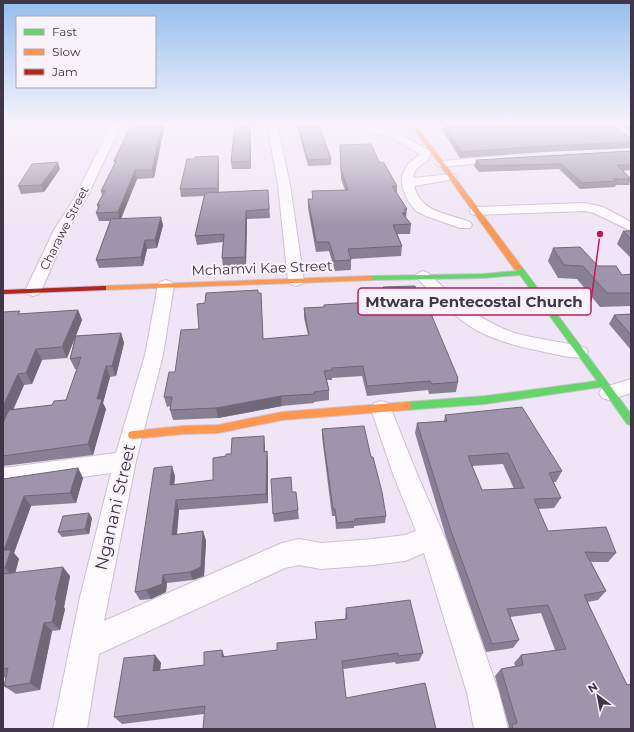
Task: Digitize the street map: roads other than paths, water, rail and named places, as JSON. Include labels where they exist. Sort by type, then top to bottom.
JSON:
[{"type":"street","name":"Charawe Street","points":[[33,291],[61,230],[81,197],[100,157]]},
{"type":"street","points":[[279,157],[284,185],[296,281]]},
{"type":"street","points":[[423,157],[415,163],[409,172],[408,182],[410,193],[420,207],[465,225]]},
{"type":"street","points":[[436,157],[631,421]]},
{"type":"street","points":[[441,164],[514,158]]},
{"type":"street","points":[[408,182],[451,177]]},
{"type":"street","points":[[476,211],[586,207],[598,210],[631,227]]},
{"type":"street","name":"Mchamvi Kae Street","points":[[3,292],[423,276],[483,276],[522,273]]},
{"type":"street","points":[[423,276],[472,319],[496,331],[517,339],[579,352]]},
{"type":"street","name":"Nganani Street","points":[[70,729],[94,597],[125,461],[154,355],[166,285]]},
{"type":"street","points":[[133,435],[183,430],[218,429],[282,416],[381,409],[631,386]]},
{"type":"street","points":[[381,409],[405,474],[432,538],[483,693],[491,729]]},
{"type":"street","points":[[3,478],[125,461]]},
{"type":"street","points":[[86,645],[282,556],[299,552],[321,556],[373,552],[405,548],[432,538]]},
{"type":"place","name":"Mtwara Pentecostal Church","points":[[600,234]]}]
